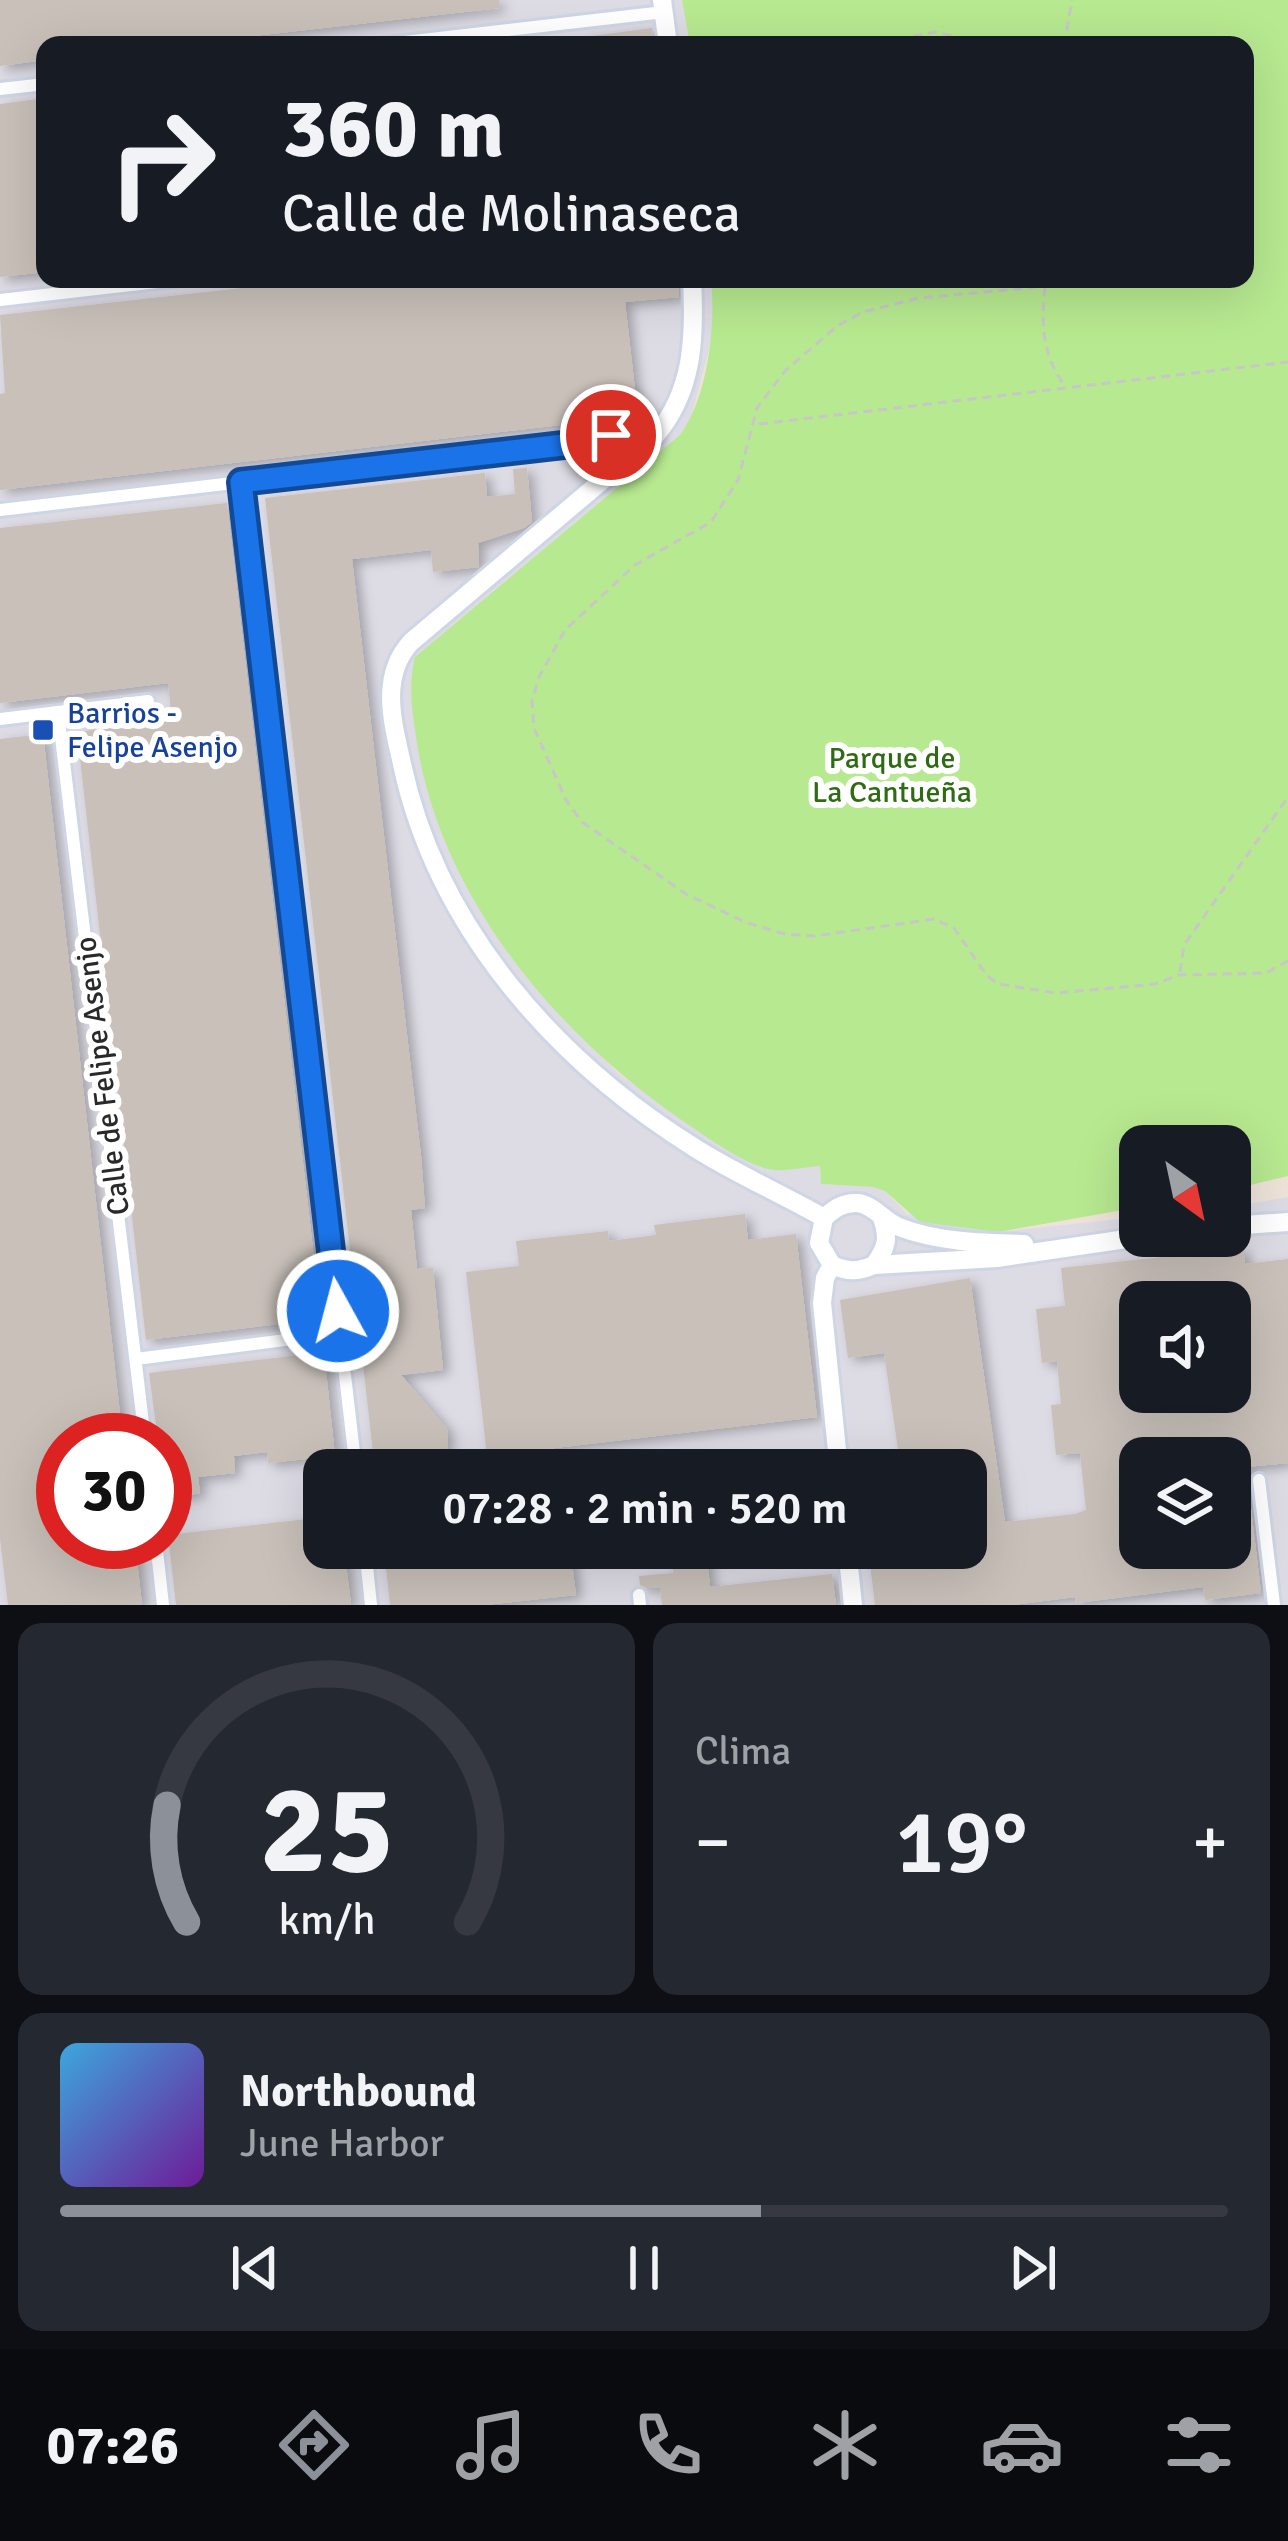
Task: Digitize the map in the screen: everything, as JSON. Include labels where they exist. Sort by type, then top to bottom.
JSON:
[{"type":"street","points":[[445,36],[663,6],[667,36]]},
{"type":"street","points":[[0,89],[36,85]]},
{"type":"street","points":[[0,300],[105,288]]},
{"type":"street","points":[[692,288],[695,340],[671,418],[656,436],[401,652],[392,681],[391,712],[412,812],[435,866],[503,978],[579,1062],[625,1100],[700,1151],[824,1218]]},
{"type":"street","points":[[0,510],[572,444],[611,435],[656,436]]},
{"type":"street","points":[[572,444],[592,460],[601,482]]},
{"type":"street","points":[[241,482],[354,1449]]},
{"type":"street","points":[[0,719],[148,701]]},
{"type":"street","name":"Calle de Felipe Asenjo","points":[[58,712],[142,1413]]},
{"type":"street","points":[[1070,1245],[993,1244],[939,1237],[901,1228],[870,1207],[853,1202],[836,1207],[824,1218],[819,1244],[832,1265],[860,1271],[874,1265],[997,1258],[1119,1239]]},
{"type":"street","points":[[1251,1220],[1288,1209]]},
{"type":"street","points":[[874,1265],[885,1251],[888,1234],[882,1218]]},
{"type":"street","points":[[1251,1224],[1288,1222]]},
{"type":"street","points":[[832,1265],[822,1303],[837,1449]]},
{"type":"street","points":[[136,1358],[340,1334]]},
{"type":"street","points":[[1259,1480],[1274,1605]]},
{"type":"street","points":[[159,1569],[163,1605]]},
{"type":"street","points":[[367,1569],[371,1605]]},
{"type":"street","points":[[850,1569],[853,1605]]},
{"type":"path","points":[[1066,36],[1072,0]]},
{"type":"path","points":[[915,36],[935,32],[953,36]]},
{"type":"path","points":[[998,288],[919,298],[863,312],[837,326],[785,371],[757,409],[738,480],[711,522],[635,565],[586,608],[557,643],[538,677],[532,701],[534,728],[566,800],[582,822],[686,894],[745,922],[784,934],[815,936],[934,919],[954,928],[987,976],[999,984],[1037,992],[1107,991],[1179,975],[1267,973],[1288,962]]},
{"type":"path","points":[[1045,288],[1041,322],[1046,353],[1066,388]]},
{"type":"path","points":[[756,424],[1288,362]]},
{"type":"path","points":[[1179,975],[1184,945],[1288,797]]},
{"type":"shaded area","points":[[0,0],[682,0],[688,36],[36,36],[36,288],[712,288],[711,342],[690,421],[680,435],[415,657],[487,920],[529,980],[618,1073],[720,1146],[771,1170],[820,1166],[821,1184],[873,1187],[885,1191],[907,1214],[998,1232],[1119,1219],[1119,1257],[1251,1257],[1251,1203],[1288,1197],[1288,1605],[0,1605]]},
{"type":"green space","name":"Parque de La Cantueña","points":[[682,0],[1288,0],[1288,1176],[1251,1185],[1251,1125],[1119,1125],[1119,1211],[998,1232],[920,1222],[885,1191],[821,1184],[820,1166],[779,1170],[752,1164],[686,1123],[592,1048],[511,957],[477,906],[429,796],[412,706],[415,657],[680,435],[697,401],[708,360],[711,288],[1254,288],[1254,36],[688,36]]},
{"type":"building","points":[[0,0],[499,0],[499,8],[253,36],[36,36],[36,61],[0,66]]},
{"type":"building","points":[[652,28],[653,36],[592,36]]},
{"type":"building","points":[[36,99],[36,273],[0,277],[0,104]]},
{"type":"building","points":[[243,288],[679,288],[679,297],[625,302],[638,416],[0,490],[0,394],[5,393],[0,315]]},
{"type":"building","points":[[527,468],[532,522],[478,543],[479,567],[433,572],[431,550],[352,559],[421,1156],[425,1208],[411,1210],[417,1269],[433,1268],[443,1370],[401,1375],[447,1429],[448,1448],[373,1449],[265,498],[485,473],[487,497],[515,494],[513,469]]},
{"type":"building","points":[[227,503],[321,1319],[146,1340],[77,732],[172,720],[168,683],[0,703],[0,528]]},
{"type":"building","points":[[43,734],[120,1413],[36,1413],[36,1569],[138,1569],[142,1605],[8,1605],[0,1539],[0,739]]},
{"type":"building","points":[[745,1214],[748,1240],[796,1234],[817,1417],[546,1449],[486,1449],[466,1272],[519,1266],[516,1241],[608,1231],[609,1241],[656,1235],[654,1225]]},
{"type":"building","points":[[1161,1257],[1244,1257],[1245,1264],[1288,1259],[1288,1463],[1251,1467],[1251,1437],[1119,1437],[1119,1569],[1251,1569],[1251,1509],[1261,1593],[1205,1600],[1203,1587],[1076,1603],[1075,1597],[1012,1605],[875,1605],[871,1569],[987,1569],[987,1449],[898,1449],[884,1353],[848,1358],[840,1300],[970,1278],[1005,1522],[1086,1510],[1080,1453],[1056,1455],[1051,1405],[1061,1404],[1057,1361],[1042,1363],[1036,1309],[1065,1306],[1061,1268]]},
{"type":"building","points":[[324,1352],[334,1449],[303,1449],[303,1459],[268,1463],[267,1452],[234,1456],[235,1473],[198,1477],[200,1493],[192,1494],[192,1413],[154,1413],[149,1373]]},
{"type":"building","points":[[303,1519],[303,1569],[347,1569],[351,1605],[176,1605],[172,1569],[192,1569],[192,1532]]},
{"type":"building","points":[[386,1569],[573,1569],[576,1595],[485,1605],[390,1605]]},
{"type":"building","points":[[673,1569],[708,1569],[710,1587],[832,1574],[836,1605],[662,1605],[660,1587],[640,1585],[639,1576],[673,1573]]},
{"type":"place","name":"Barrios - Felipe Asenjo","points":[[43,730]]},
{"type":"route","points":[[338,1311],[241,482],[572,444],[611,435]]}]
